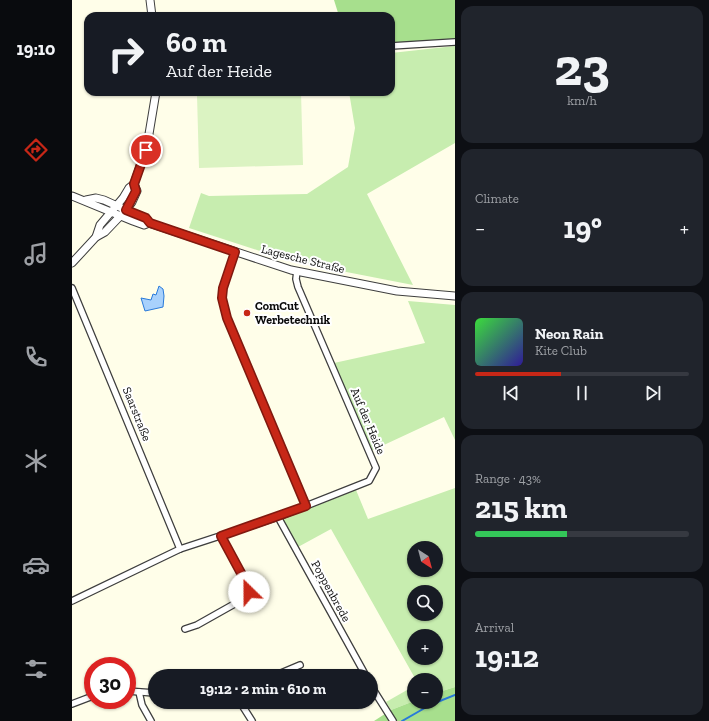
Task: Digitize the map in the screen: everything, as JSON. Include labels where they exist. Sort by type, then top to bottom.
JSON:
[{"type":"street","points":[[150,0],[152,12]]},
{"type":"street","points":[[395,46],[455,42]]},
{"type":"street","points":[[96,237],[98,228],[117,206],[129,188],[134,184],[147,146],[155,96]]},
{"type":"street","points":[[72,263],[96,237],[105,232],[126,210],[136,191],[134,184]]},
{"type":"street","name":"Lagesche Straße","points":[[72,196],[86,200],[111,213],[144,225],[150,223]]},
{"type":"street","name":"Lagesche Straße","points":[[86,200],[96,198],[146,218],[150,223],[297,271],[397,291],[455,296]]},
{"type":"street","points":[[235,252],[222,298],[227,318],[306,506]]},
{"type":"street","name":"Auf der Heide","points":[[72,601],[180,549],[278,517],[369,481],[376,468],[298,287],[296,279],[297,271]]},
{"type":"street","name":"Saarstraße","points":[[72,288],[180,549]]},
{"type":"street","name":"Poppenbrede","points":[[278,517],[362,669]]},
{"type":"street","points":[[185,629],[197,625],[245,598],[249,592],[248,586],[221,536]]},
{"type":"street","points":[[292,669],[300,666]]},
{"type":"street","points":[[136,692],[148,693]]},
{"type":"street","points":[[139,692],[142,705],[151,721]]},
{"type":"street","points":[[72,703],[84,699]]},
{"type":"street","points":[[378,699],[385,712],[393,721]]},
{"type":"street","points":[[244,709],[252,721]]},
{"type":"green space","points":[[334,0],[455,0],[455,39],[395,43],[395,12],[338,12]]},
{"type":"green space","points":[[455,46],[455,143],[367,194],[413,285],[326,268],[260,251],[189,228],[201,193],[209,196],[307,194],[348,167],[355,128],[350,96],[395,96],[395,53]]},
{"type":"green space","points":[[197,96],[301,96],[303,165],[199,168]]},
{"type":"green space","points":[[408,301],[455,305],[455,440],[444,417],[371,451],[334,363],[425,343]]},
{"type":"green space","points":[[455,488],[455,687],[443,691],[443,673],[412,673],[408,665],[443,665],[443,629],[407,629],[407,664],[331,529],[298,547],[283,519],[356,490],[368,519]]},
{"type":"green space","points":[[455,687],[455,721],[374,721],[391,710],[407,704],[407,709],[443,709],[443,691]]},
{"type":"green space","points":[[407,690],[407,704],[391,710],[386,702]]},
{"type":"water","points":[[159,286],[163,289],[163,307],[145,311],[141,298],[151,300],[153,294],[156,295]]},
{"type":"waterway","points":[[402,721],[430,705],[455,695]]},
{"type":"place","name":"ComCut Werbetechnik","points":[[247,313]]},
{"type":"route","points":[[146,150],[134,184],[136,191],[132,202],[126,210],[146,218],[150,223],[235,252],[223,288],[222,298],[227,318],[306,506],[221,536],[248,586],[249,592]]}]
